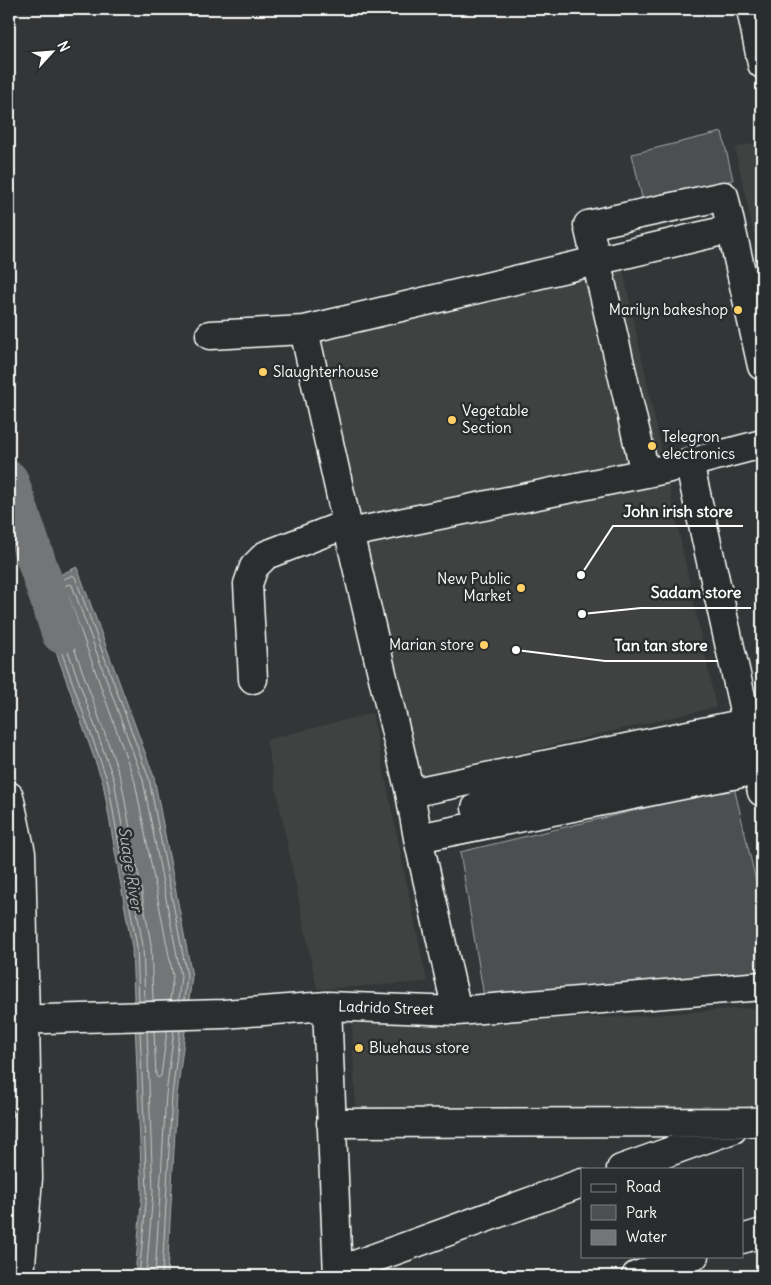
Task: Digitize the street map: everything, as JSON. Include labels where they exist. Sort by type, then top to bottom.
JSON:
[{"type":"street","points":[[751,9],[762,64]]},
{"type":"street","points":[[644,473],[588,225],[724,196],[762,366]]},
{"type":"street","points":[[210,335],[304,330],[731,229]]},
{"type":"street","points":[[304,330],[410,793],[457,1011]]},
{"type":"street","points":[[253,679],[248,584],[254,567],[266,555],[349,529],[644,473],[762,444]]},
{"type":"street","points":[[417,830],[760,781],[748,734],[689,462]]},
{"type":"street","points":[[410,793],[748,734]]},
{"type":"street","points":[[417,830],[748,734]]},
{"type":"street","points":[[9,796],[22,853],[17,1019],[28,1178],[20,1276]]},
{"type":"street","name":"Ladrido Street","points":[[17,1019],[224,1014],[327,1006],[457,1011],[762,986]]},
{"type":"street","points":[[327,1006],[338,1274],[581,1183]]},
{"type":"street","points":[[331,1123],[756,1122]]},
{"type":"street","points":[[624,1168],[756,1122]]},
{"type":"street","points":[[744,1238],[762,1233]]},
{"type":"street","points":[[636,1276],[688,1258]]},
{"type":"shaded area","points":[[762,141],[762,271],[735,148]]},
{"type":"shaded area","name":"New Public Market","points":[[618,246],[716,707],[395,782],[291,324]]},
{"type":"shaded area","points":[[372,713],[427,982],[317,989],[266,740]]},
{"type":"shaded area","points":[[762,1007],[762,1107],[719,1112],[356,1117],[352,1024],[623,1017]]},
{"type":"green space","points":[[722,132],[733,180],[643,202],[632,154]]},
{"type":"green space","points":[[734,787],[762,907],[762,972],[484,997],[460,852]]},
{"type":"water","points":[[77,567],[154,777],[192,976],[177,1095],[167,1276],[135,1276],[142,1192],[132,948],[103,783],[33,587]]},
{"type":"waterway","name":"Suage River","points":[[9,480],[61,634]]},
{"type":"place","name":"Marilyn bakeshop","points":[[738,310]]},
{"type":"place","name":"Slaughterhouse","points":[[263,372]]},
{"type":"place","name":"Vegetable Section","points":[[452,420]]},
{"type":"place","name":"Telegron electronics","points":[[652,446]]},
{"type":"place","name":"John irish store","points":[[581,575]]},
{"type":"place","name":"New Public Market","points":[[521,588]]},
{"type":"place","name":"Sadam store","points":[[582,614]]},
{"type":"place","name":"Marian store","points":[[484,645]]},
{"type":"place","name":"Tan tan store","points":[[516,650]]},
{"type":"place","name":"Bluehaus store","points":[[359,1048]]}]
